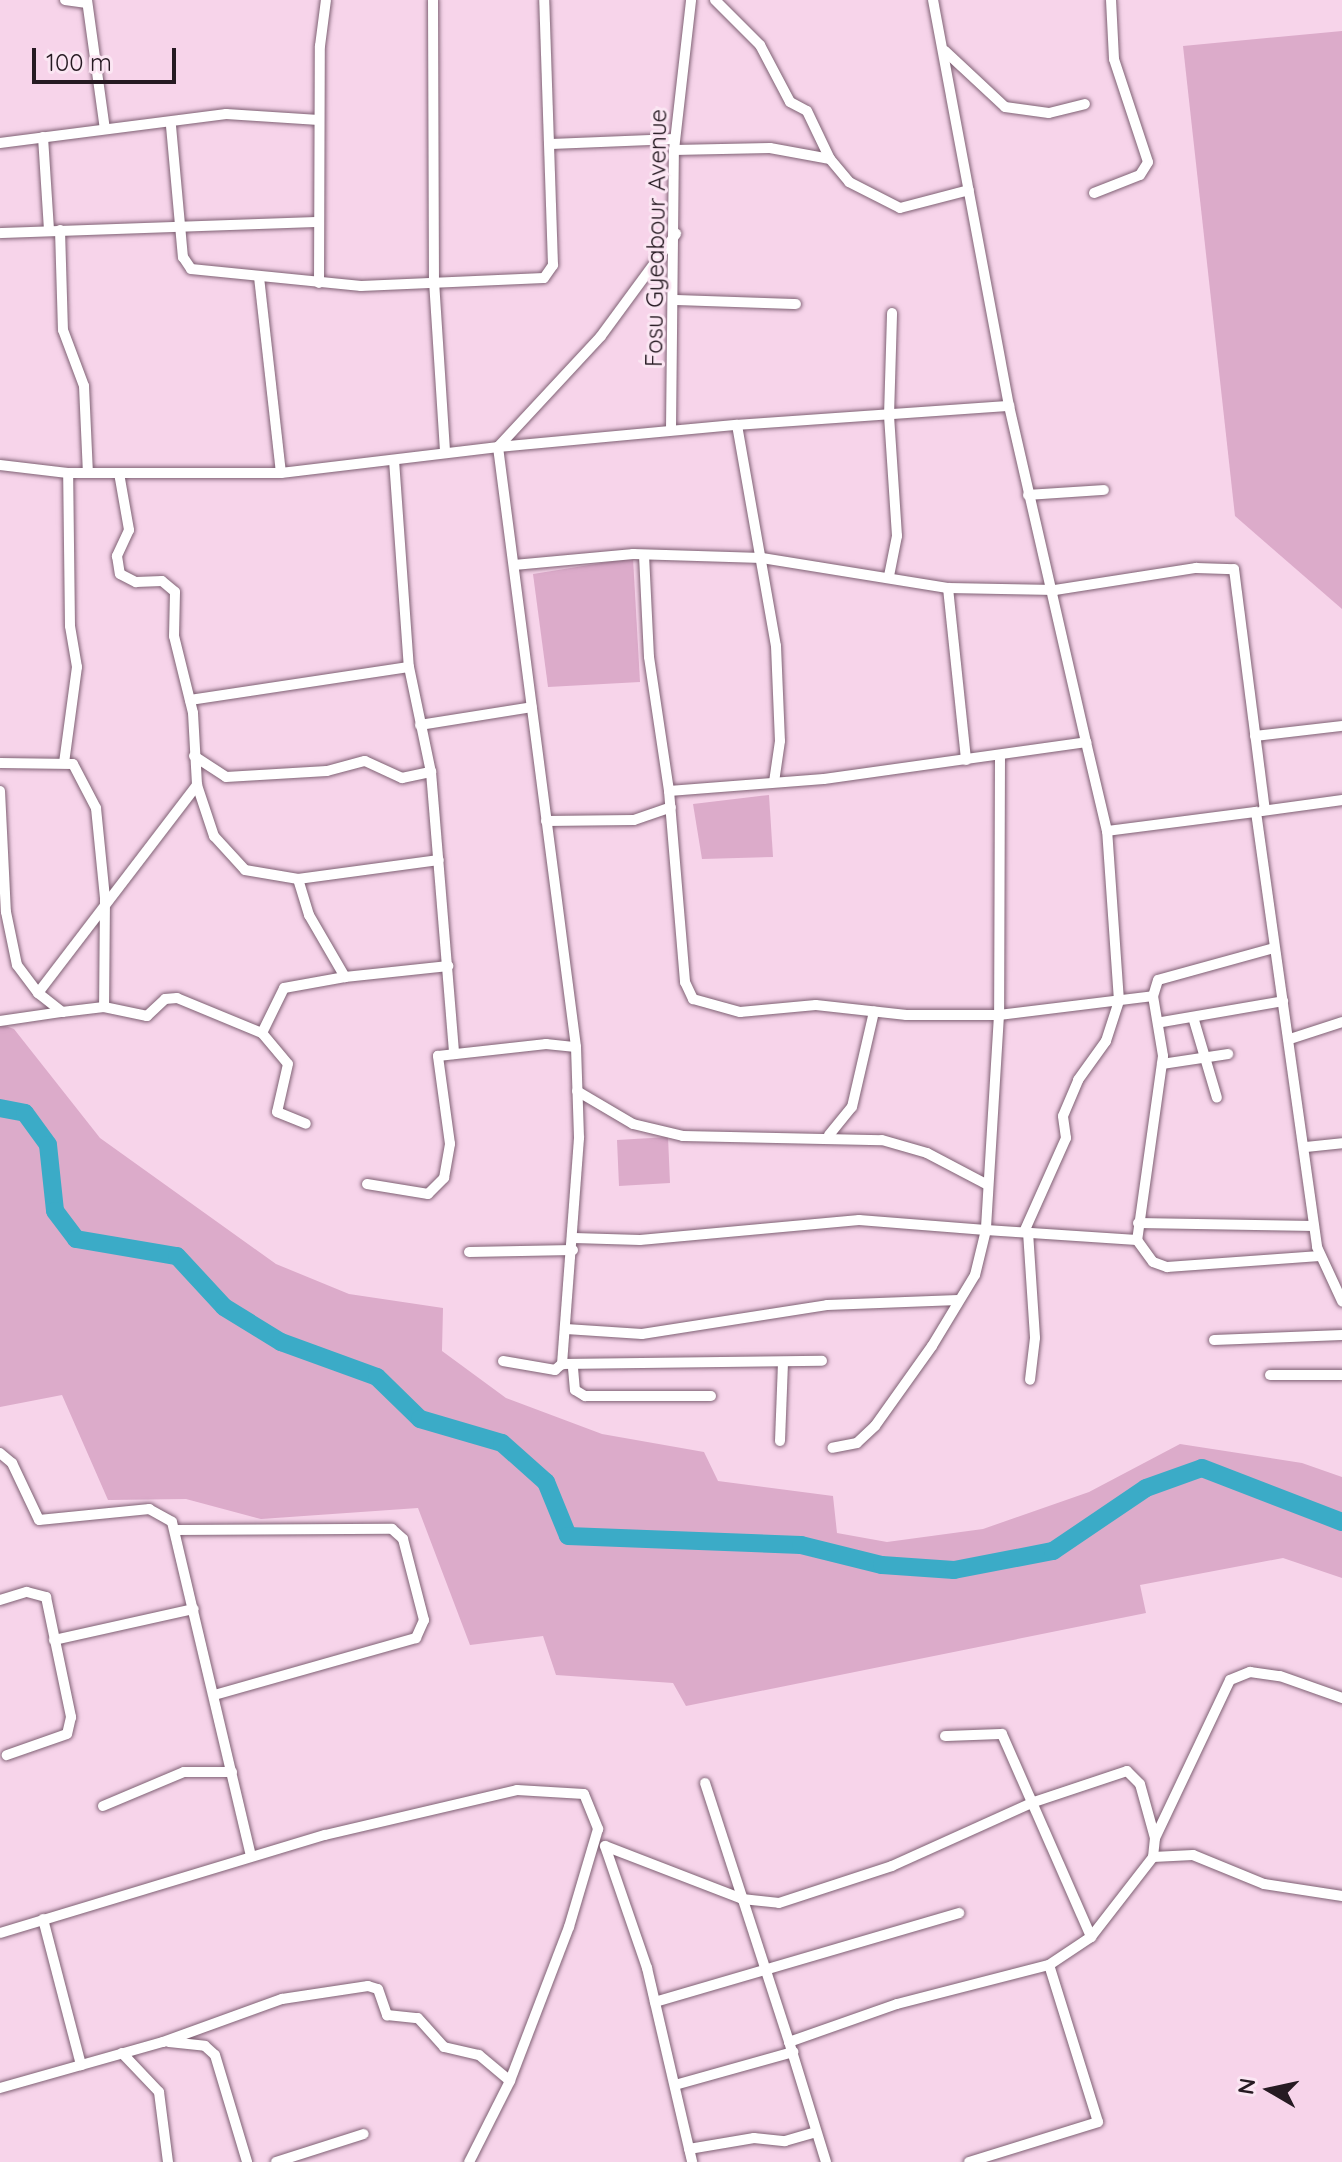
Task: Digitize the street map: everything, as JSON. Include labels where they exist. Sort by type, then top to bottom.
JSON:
[{"type":"street","points":[[65,0],[87,2],[105,129]]},
{"type":"street","points":[[319,283],[319,120],[326,0]]},
{"type":"street","points":[[433,0],[434,281],[445,452]]},
{"type":"street","points":[[171,126],[179,224],[185,264],[191,269],[319,283],[434,281],[550,273],[551,144],[544,0]]},
{"type":"street","name":"Fosu Gyeabour Avenue","points":[[671,429],[676,233],[674,144],[691,0]]},
{"type":"street","points":[[715,0],[760,45],[790,102],[807,111],[830,159],[849,182],[900,208],[969,190]]},
{"type":"street","points":[[933,0],[945,51],[1009,406],[1028,495],[1055,590],[1107,831],[1119,1001],[1106,1041],[1078,1080],[1063,1116],[1066,1138],[1026,1232],[1035,1338],[1030,1380]]},
{"type":"street","points":[[1094,193],[1140,175],[1148,162],[1114,59],[1111,0]]},
{"type":"street","points":[[945,51],[1005,107],[1049,113],[1085,104]]},
{"type":"street","points":[[0,143],[105,129],[171,126],[226,114],[319,120]]},
{"type":"street","points":[[43,137],[63,330],[84,386],[88,473]]},
{"type":"street","points":[[551,144],[770,148],[830,159]]},
{"type":"street","points":[[0,233],[179,224],[318,222]]},
{"type":"street","points":[[498,447],[601,336],[676,233]]},
{"type":"street","points":[[259,277],[281,473]]},
{"type":"street","points":[[674,300],[796,304]]},
{"type":"street","points":[[889,576],[897,536],[889,416],[892,313]]},
{"type":"street","points":[[0,465],[68,473],[281,473],[445,452],[671,429],[1009,406]]},
{"type":"street","points":[[737,425],[776,646],[780,741],[774,782]]},
{"type":"street","points":[[498,447],[576,1047],[574,1238],[566,1329],[567,1366],[575,1390],[585,1396],[711,1396]]},
{"type":"street","points":[[394,460],[409,667],[431,772],[454,1054]]},
{"type":"street","points":[[64,763],[77,667],[70,626],[68,473]]},
{"type":"street","points":[[119,473],[129,530],[117,556],[120,574],[136,582],[162,581],[175,592],[174,636],[190,700],[197,785],[202,812],[214,836],[245,870],[298,879],[439,860]]},
{"type":"street","points":[[1028,495],[1104,490]]},
{"type":"street","points":[[514,565],[644,555],[762,558],[889,576],[948,588],[1055,590],[1196,568],[1234,569],[1255,736],[1274,948],[1306,1147],[1314,1226],[1320,1256],[1342,1301]]},
{"type":"street","points":[[644,555],[649,657],[671,807],[685,982],[693,999],[740,1012],[816,1005],[874,1012],[999,1015],[1153,996]]},
{"type":"street","points":[[948,588],[966,760]]},
{"type":"street","points":[[190,700],[409,667]]},
{"type":"street","points":[[420,725],[532,707]]},
{"type":"street","points":[[1255,736],[1342,726]]},
{"type":"street","points":[[669,791],[966,760],[1086,742]]},
{"type":"street","points":[[194,756],[226,777],[327,771],[365,761],[402,778],[431,772]]},
{"type":"street","points":[[832,1448],[857,1443],[875,1426],[975,1275],[986,1230],[999,1015],[1000,756]]},
{"type":"street","points":[[0,763],[64,763],[79,770],[96,808],[105,898],[104,1007]]},
{"type":"street","points":[[38,993],[105,898],[197,785]]},
{"type":"street","points":[[0,791],[3,904],[17,965],[38,993],[62,1012]]},
{"type":"street","points":[[1107,831],[1342,800]]},
{"type":"street","points":[[181,805],[202,812]]},
{"type":"street","points":[[546,821],[634,820],[671,807]]},
{"type":"street","points":[[298,879],[309,915],[345,977]]},
{"type":"street","points":[[1274,948],[1179,971],[1158,980],[1153,996],[1162,1022],[1162,1064],[1137,1240],[1153,1262],[1167,1267],[1320,1256]]},
{"type":"street","points":[[262,1033],[284,988],[345,977],[448,966]]},
{"type":"street","points":[[0,1021],[104,1007],[147,1016],[165,999],[177,998],[262,1033],[288,1064],[277,1112],[306,1124]]},
{"type":"street","points":[[1162,1022],[1283,1001]]},
{"type":"street","points":[[829,1135],[852,1107],[874,1012]]},
{"type":"street","points":[[1193,1017],[1217,1098]]},
{"type":"street","points":[[1290,1039],[1342,1022]]},
{"type":"street","points":[[367,1184],[428,1194],[444,1178],[450,1144],[435,1063],[444,1052],[454,1054],[546,1044],[576,1047]]},
{"type":"street","points":[[1162,1064],[1228,1054]]},
{"type":"street","points":[[577,1091],[633,1124],[683,1136],[716,1140],[829,1135],[882,1140],[927,1153],[988,1185]]},
{"type":"street","points":[[1306,1147],[1342,1143]]},
{"type":"street","points":[[574,1238],[640,1240],[859,1220],[1137,1240]]},
{"type":"street","points":[[1138,1223],[1314,1226]]},
{"type":"street","points":[[469,1252],[573,1250]]},
{"type":"street","points":[[566,1329],[642,1334],[827,1305],[960,1299]]},
{"type":"street","points":[[1214,1340],[1342,1335]]},
{"type":"street","points":[[503,1361],[555,1370],[567,1366],[822,1361]]},
{"type":"street","points":[[780,1441],[783,1364]]},
{"type":"street","points":[[1270,1375],[1342,1375]]},
{"type":"street","points":[[0,1453],[12,1463],[39,1520],[149,1509],[175,1530],[251,1856]]},
{"type":"street","points":[[175,1530],[392,1529],[403,1539],[424,1620],[416,1638],[214,1695]]},
{"type":"street","points":[[0,1600],[27,1592],[46,1597],[71,1727],[7,1755]]},
{"type":"street","points":[[54,1640],[194,1609]]},
{"type":"street","points":[[675,2085],[791,2047],[897,2004],[1049,1965],[1091,1937],[1153,1857],[1155,1838],[1230,1680],[1250,1672],[1280,1676],[1342,1698]]},
{"type":"street","points":[[945,1736],[1002,1734],[1091,1937]]},
{"type":"street","points":[[103,1806],[184,1772],[232,1772]]},
{"type":"street","points":[[605,1846],[742,1899],[797,1899],[892,1866],[1034,1802],[1135,1772],[1155,1838]]},
{"type":"street","points":[[705,1783],[826,2162]]},
{"type":"street","points":[[0,1933],[251,1856],[517,1790],[584,1794],[626,1893],[692,2162]]},
{"type":"street","points":[[469,2162],[510,2081],[569,1927],[598,1829]]},
{"type":"street","points":[[1153,1857],[1193,1855],[1264,1884],[1342,1896]]},
{"type":"street","points":[[655,2002],[763,1967],[959,1913]]},
{"type":"street","points":[[43,1919],[81,2065]]},
{"type":"street","points":[[969,2162],[1098,2122],[1049,1965]]},
{"type":"street","points":[[0,2088],[163,2042],[282,1999],[368,1986],[378,1989],[387,2015],[418,2018],[444,2047],[479,2055],[510,2081]]},
{"type":"street","points":[[163,2042],[190,2042],[215,2055],[247,2162]]},
{"type":"street","points":[[122,2053],[159,2092],[168,2162]]},
{"type":"street","points":[[689,2149],[754,2138],[785,2141],[816,2132]]},
{"type":"street","points":[[276,2162],[364,2134]]},
{"type":"shaded area","points":[[1342,31],[1342,609],[1235,516],[1183,46]]},
{"type":"shaded area","points":[[633,558],[640,682],[548,687],[533,574]]},
{"type":"shaded area","points":[[769,795],[773,857],[702,859],[693,804]]},
{"type":"shaded area","points":[[0,1024],[14,1029],[100,1138],[276,1264],[349,1294],[443,1308],[442,1351],[506,1398],[602,1434],[704,1452],[718,1481],[833,1496],[837,1533],[887,1542],[983,1529],[1089,1492],[1180,1444],[1302,1463],[1342,1477],[1342,1578],[1283,1558],[1140,1585],[1146,1613],[686,1706],[673,1683],[556,1675],[543,1636],[470,1645],[418,1508],[261,1519],[186,1499],[108,1500],[62,1395],[0,1407]]},
{"type":"shaded area","points":[[668,1137],[670,1183],[619,1186],[617,1140]]},
{"type":"waterway","points":[[0,1108],[25,1113],[48,1145],[55,1211],[76,1239],[177,1256],[224,1307],[281,1342],[377,1377],[420,1419],[502,1443],[546,1482],[568,1536],[801,1545],[882,1565],[954,1570],[1053,1551],[1146,1488],[1202,1468],[1342,1522]]}]
